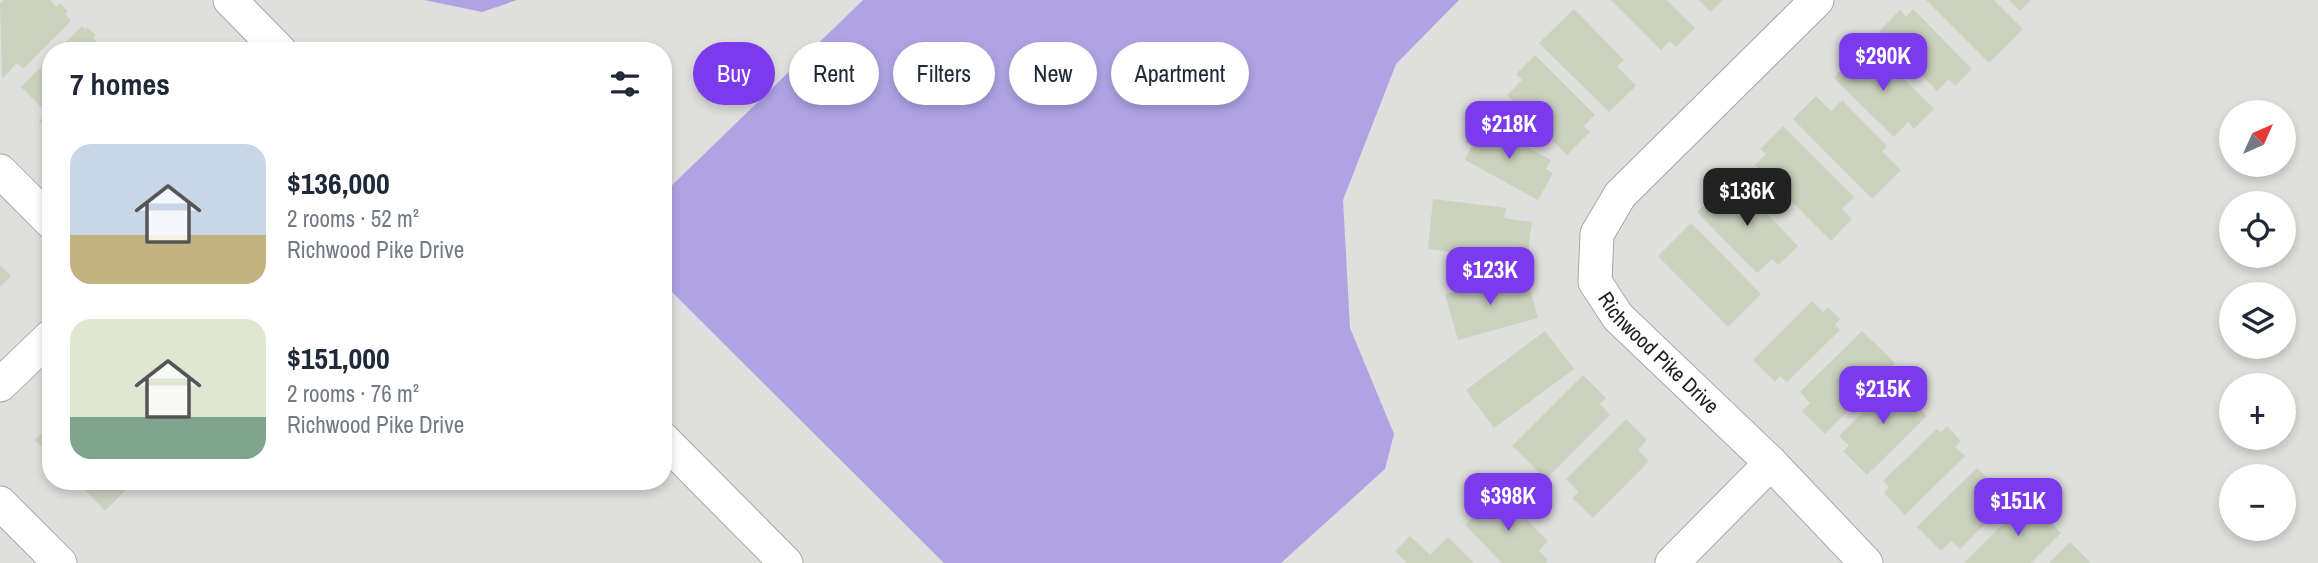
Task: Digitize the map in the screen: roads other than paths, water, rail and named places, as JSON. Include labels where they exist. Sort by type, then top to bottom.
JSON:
[{"type":"street","points":[[230,0],[271,42]]},
{"type":"street","name":"Richwood Pike Drive","points":[[1817,0],[1620,195],[1597,234],[1595,282],[1618,317],[1771,463],[1866,563]]},
{"type":"street","points":[[0,171],[42,213]]},
{"type":"street","points":[[0,385],[42,345]]},
{"type":"street","points":[[672,448],[786,563]]},
{"type":"street","points":[[1672,563],[1771,463]]},
{"type":"street","points":[[0,503],[60,563]]}]
